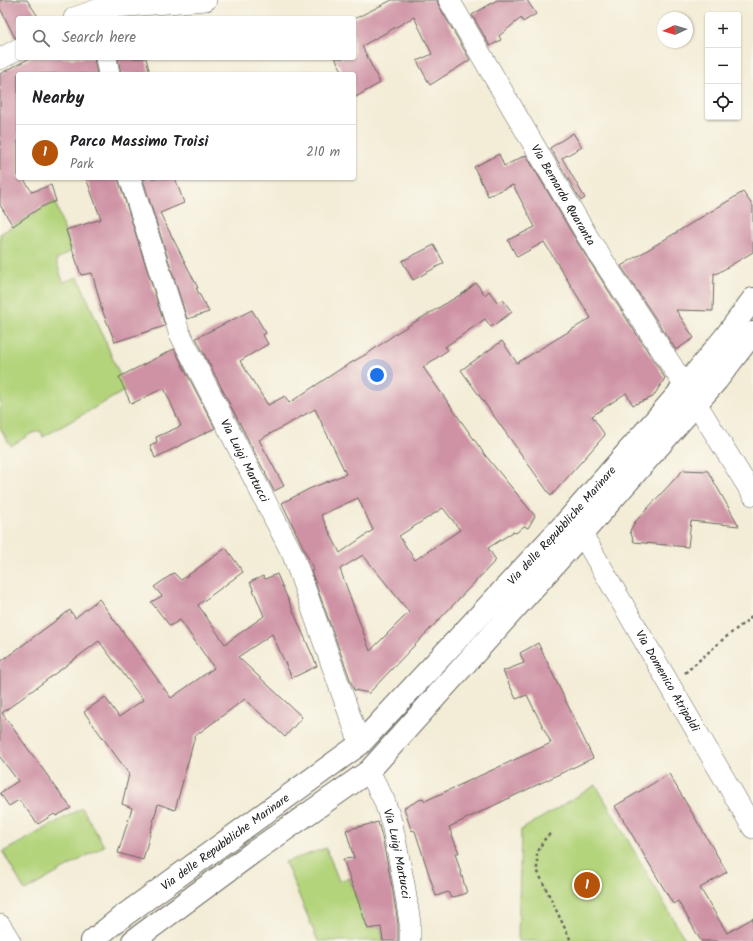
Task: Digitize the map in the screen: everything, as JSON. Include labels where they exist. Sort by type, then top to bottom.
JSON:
[{"type":"main road","name":"Via delle Repubbliche Marinare","points":[[133,941],[252,853],[369,771],[575,527],[691,394],[725,337],[753,298]]},
{"type":"main road","name":"Via delle Repubbliche Marinare","points":[[691,394],[717,380],[753,333]]},
{"type":"main road","name":"Via delle Repubbliche Marinare","points":[[92,941],[119,919],[360,744],[575,527]]},
{"type":"main road","points":[[360,744],[369,771]]},
{"type":"street","points":[[80,16],[102,9],[206,0]]},
{"type":"street","name":"Via Bernardo Quaranta","points":[[449,0],[589,239],[691,394],[753,495]]},
{"type":"street","points":[[0,59],[16,50]]},
{"type":"street","points":[[106,60],[109,72]]},
{"type":"street","name":"Via Luigi Martucci","points":[[131,180],[179,332],[293,555],[360,744]]},
{"type":"street","name":"Via Domenico Atripaldi","points":[[575,527],[753,828]]},
{"type":"street","name":"Via Luigi Martucci","points":[[369,771],[384,800],[392,824],[404,884],[410,923],[410,941]]},
{"type":"street","points":[[0,925],[10,941]]},
{"type":"path","points":[[670,686],[721,641],[753,616]]},
{"type":"path","points":[[550,834],[543,841],[537,854],[537,870],[571,941]]},
{"type":"green space","points":[[55,201],[71,251],[56,260],[63,282],[78,277],[126,390],[43,437],[41,431],[32,433],[11,446],[0,428],[0,234]]},
{"type":"green space","points":[[596,785],[686,941],[518,941],[521,830]]},
{"type":"green space","points":[[82,808],[104,846],[25,891],[3,852]]},
{"type":"green space","points":[[326,848],[339,881],[349,878],[368,928],[381,927],[383,941],[318,941],[285,862]]},
{"type":"building","points":[[0,0],[27,0],[38,16],[16,16],[15,38],[0,8]]},
{"type":"building","points":[[392,0],[437,0],[470,60],[430,85],[417,61],[432,54],[414,17],[362,46],[380,83],[356,97],[356,72],[343,72],[336,60],[356,60],[356,18]]},
{"type":"building","points":[[497,0],[527,0],[536,14],[523,22],[521,18],[499,36],[501,40],[490,46],[472,15]]},
{"type":"building","points":[[26,60],[94,60],[97,72],[16,72],[16,180],[24,180],[32,192],[51,185],[56,201],[41,207],[13,226],[0,205],[0,74]]},
{"type":"building","points":[[118,60],[146,60],[150,72],[121,72]]},
{"type":"building","points":[[573,133],[582,147],[562,158],[585,198],[581,201],[550,148]]},
{"type":"building","points":[[499,154],[504,166],[526,155],[579,245],[665,378],[653,397],[633,405],[626,393],[592,416],[605,435],[551,496],[461,370],[502,341],[517,363],[591,318],[544,242],[517,257],[508,240],[535,227],[513,185],[488,196],[474,167]]},
{"type":"building","points":[[87,180],[119,180],[165,326],[115,342],[100,305],[92,273],[81,275],[66,230],[101,219]]},
{"type":"building","points":[[143,180],[176,180],[184,203],[160,213],[209,312],[187,319]]},
{"type":"building","points":[[743,192],[753,206],[753,252],[716,274],[714,273],[713,311],[676,310],[694,338],[676,350],[621,266]]},
{"type":"building","points":[[434,245],[444,263],[413,280],[402,261]]},
{"type":"building","points":[[476,283],[485,295],[489,291],[498,303],[503,300],[512,312],[491,327],[485,319],[445,347],[448,350],[423,367],[485,455],[535,516],[528,528],[524,526],[516,533],[513,532],[488,548],[496,560],[369,693],[354,690],[311,571],[314,570],[282,503],[309,489],[346,474],[315,409],[259,440],[284,486],[274,491],[265,473],[266,472],[263,469],[196,338],[252,310],[266,333],[263,335],[268,344],[240,361],[268,405],[285,396],[289,403],[342,368],[370,352],[398,332],[465,292]],"holes":[[[358,498],[373,530],[340,553],[321,515]],[[443,508],[460,530],[415,560],[399,536]],[[363,555],[409,612],[370,651],[340,569]]]},
{"type":"building","points":[[174,349],[215,428],[155,458],[150,445],[157,442],[156,437],[181,426],[164,388],[131,404],[119,377]]},
{"type":"building","points":[[683,470],[708,471],[739,526],[691,521],[688,547],[634,542],[630,531],[634,523]]},
{"type":"building","points":[[226,548],[243,572],[198,605],[225,644],[264,616],[250,582],[263,576],[265,579],[277,574],[317,666],[292,678],[272,634],[238,657],[302,717],[285,737],[245,699],[195,736],[175,810],[158,804],[143,860],[118,853],[132,808],[122,804],[129,774],[84,712],[105,697],[119,717],[143,700],[99,641],[2,713],[71,808],[56,816],[54,814],[38,824],[19,800],[9,806],[0,793],[18,781],[0,757],[0,662],[70,610],[75,618],[99,599],[171,698],[214,668],[180,620],[170,626],[151,602],[162,596],[154,587],[174,573],[181,580]]},
{"type":"building","points":[[538,643],[593,758],[449,827],[459,853],[455,853],[467,893],[451,898],[448,892],[436,896],[415,831],[411,830],[404,808],[423,798],[425,801],[551,743],[527,695],[516,699],[503,671],[524,663],[520,653]]},
{"type":"building","points":[[669,774],[727,872],[700,888],[727,933],[753,918],[753,941],[701,941],[678,901],[673,904],[615,806]]},
{"type":"building","points":[[378,822],[392,886],[398,924],[398,941],[383,941],[381,927],[368,929],[343,859],[354,858],[346,830]]},
{"type":"place","name":"Parco Massimo Troisi","points":[[587,885]]}]
